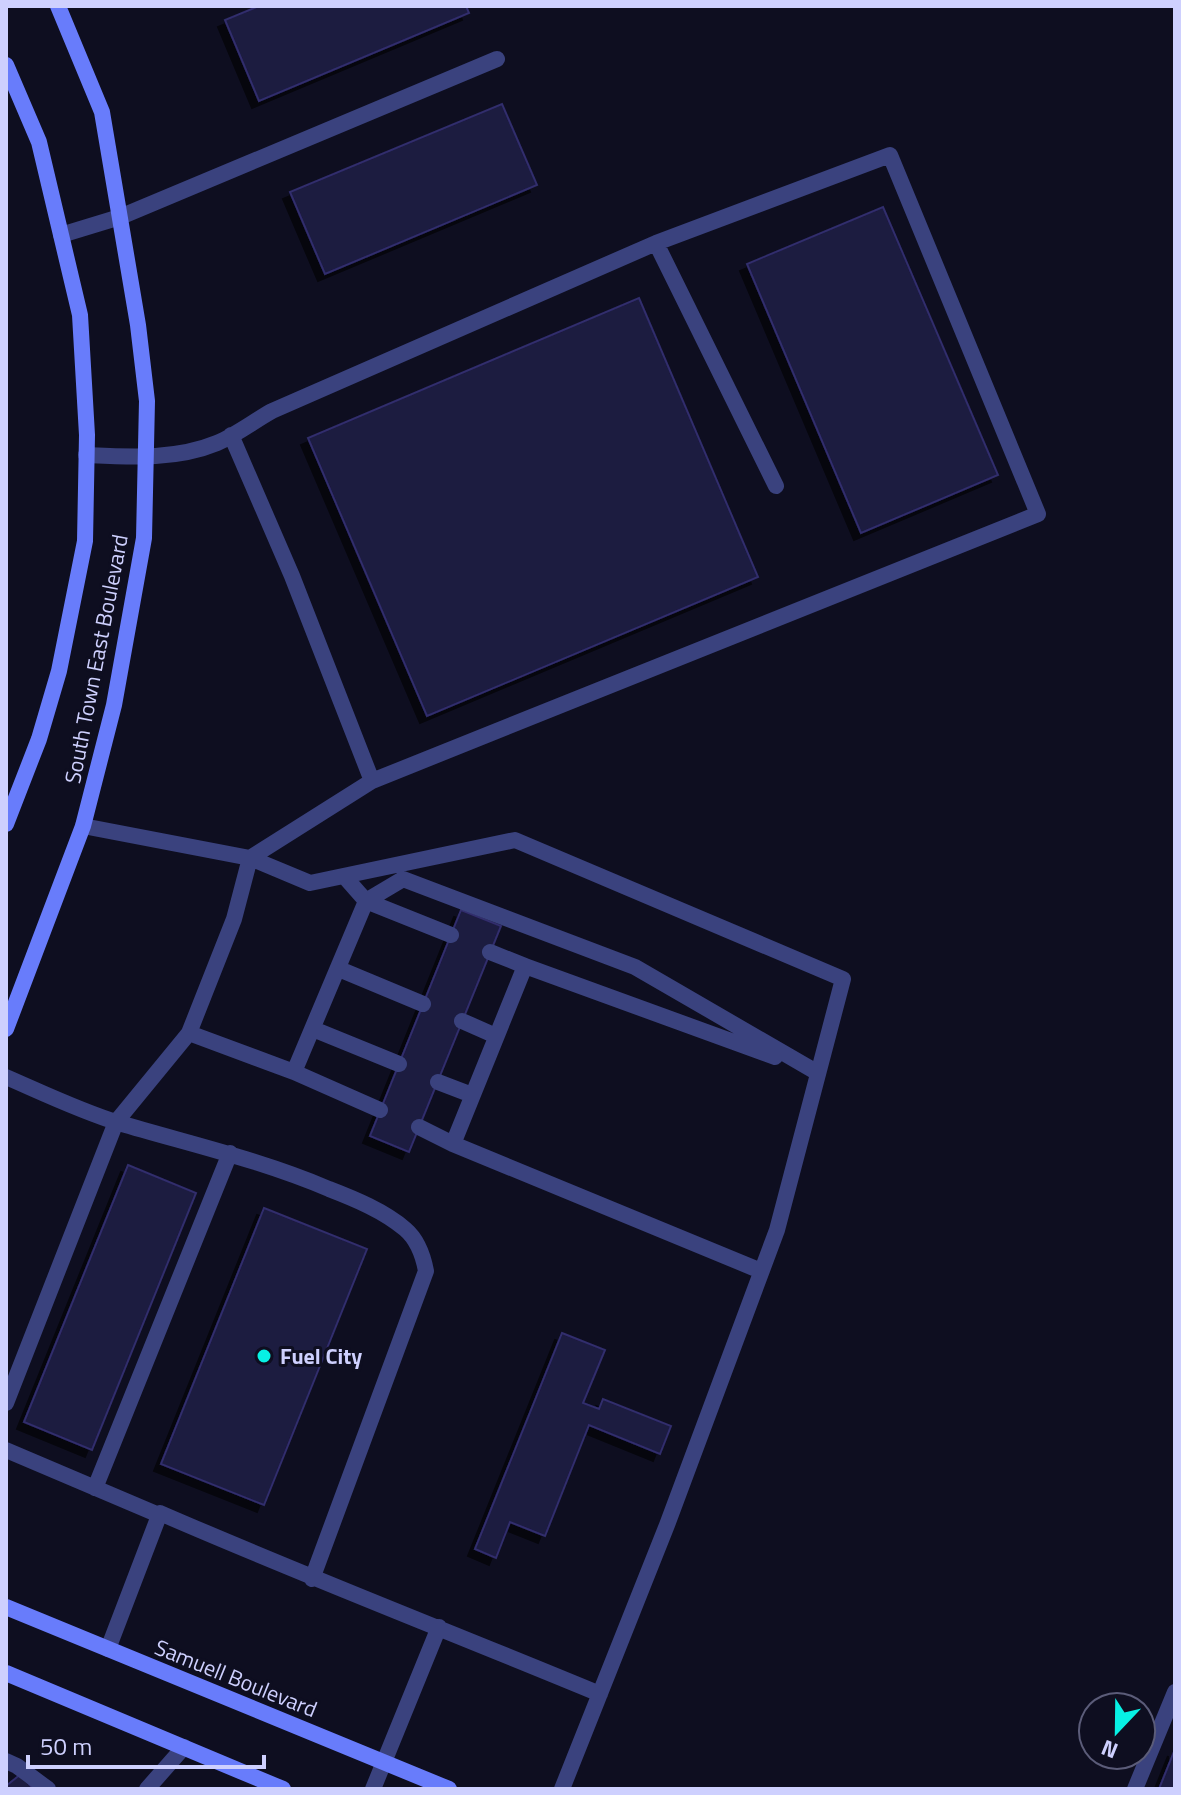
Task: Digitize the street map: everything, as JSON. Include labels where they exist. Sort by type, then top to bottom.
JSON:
[{"type":"main road","name":"South Town East Boulevard","points":[[6,1029],[83,826],[114,705],[144,538],[146,386],[138,325],[102,112],[58,6]]},
{"type":"main road","name":"South Town East Boulevard","points":[[6,65],[39,142],[80,315],[86,455],[85,541],[59,671],[39,739],[6,824]]},
{"type":"main road","name":"Samuell Boulevard","points":[[6,1607],[449,1789]]},
{"type":"main road","points":[[6,1673],[283,1789]]},
{"type":"lane","points":[[61,235],[120,217],[497,59]]},
{"type":"lane","points":[[6,1403],[116,1122],[189,1033],[234,919],[250,858],[372,781],[1038,514],[890,155],[656,243],[272,411],[220,442],[194,451],[146,457],[86,455]]},
{"type":"lane","points":[[656,243],[776,486]]},
{"type":"lane","points":[[231,435],[292,576],[372,781]]},
{"type":"lane","points":[[83,826],[250,858],[310,883],[515,840],[843,979],[777,1230],[667,1525],[562,1789]]},
{"type":"lane","points":[[344,876],[366,901],[451,935]]},
{"type":"lane","points":[[294,1072],[366,901],[403,879],[635,967],[818,1073]]},
{"type":"lane","points":[[490,952],[818,1073]]},
{"type":"lane","points":[[453,1144],[525,966]]},
{"type":"lane","points":[[339,969],[423,1004]]},
{"type":"lane","points":[[462,1021],[496,1036]]},
{"type":"lane","points":[[313,1029],[399,1064]]},
{"type":"lane","points":[[189,1033],[294,1072],[380,1110]]},
{"type":"lane","points":[[6,1077],[116,1122],[290,1172],[379,1212],[407,1230],[423,1251],[426,1271],[312,1579]]},
{"type":"lane","points":[[438,1082],[472,1095]]},
{"type":"lane","points":[[419,1127],[453,1144],[761,1271]]},
{"type":"lane","points":[[95,1488],[230,1153]]},
{"type":"lane","points":[[6,1450],[312,1579],[439,1627],[600,1694]]},
{"type":"lane","points":[[108,1649],[159,1515]]},
{"type":"lane","points":[[373,1789],[439,1627]]},
{"type":"lane","points":[[1135,1789],[1167,1734],[1175,1692]]},
{"type":"lane","points":[[147,1789],[184,1747]]},
{"type":"lane","points":[[6,1761],[48,1789]]},
{"type":"building","points":[[259,6],[466,6],[469,13],[259,101],[225,20]]},
{"type":"building","points":[[502,104],[537,185],[325,274],[290,192]]},
{"type":"building","points":[[883,207],[998,475],[861,533],[747,264]]},
{"type":"building","points":[[639,298],[758,577],[427,716],[308,438]]},
{"type":"building","points":[[461,910],[501,926],[409,1152],[370,1136]]},
{"type":"building","points":[[128,1165],[196,1193],[92,1450],[24,1422]]},
{"type":"building","name":"Fuel City","points":[[264,1208],[367,1249],[264,1505],[161,1464]]},
{"type":"building","points":[[562,1333],[605,1350],[583,1403],[599,1409],[603,1399],[671,1426],[660,1454],[589,1425],[545,1536],[510,1522],[496,1558],[475,1549]]},
{"type":"building","points":[[1175,1749],[1175,1789],[1159,1789]]},
{"type":"building","points":[[21,1774],[33,1789],[6,1789],[6,1786]]},
{"type":"place","name":"Fuel City","points":[[264,1356]]}]
